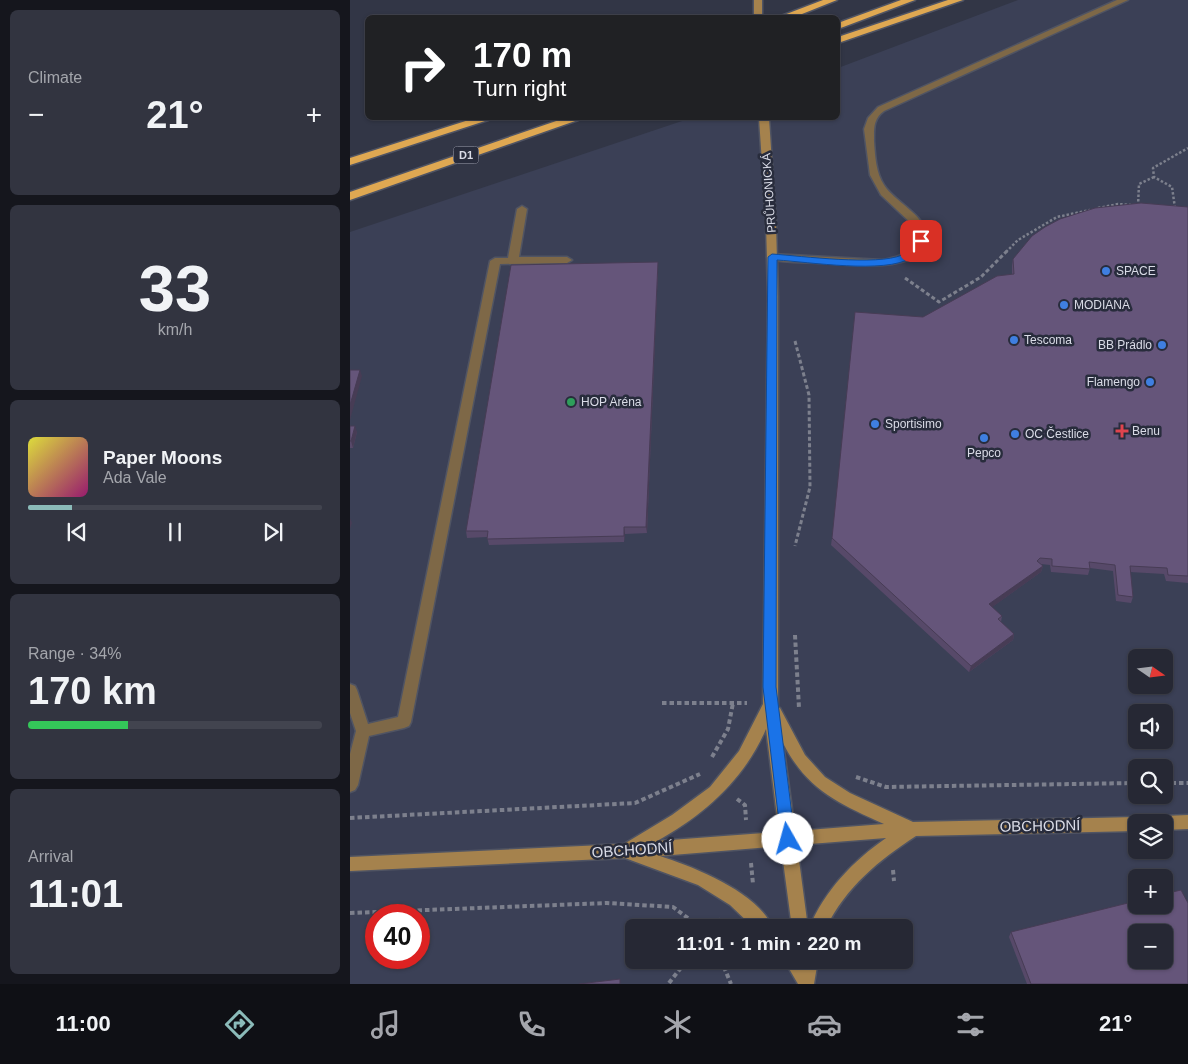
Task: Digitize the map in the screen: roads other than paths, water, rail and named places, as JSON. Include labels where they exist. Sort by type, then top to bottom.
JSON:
[{"type":"highway","points":[[790,15],[832,0]]},
{"type":"highway","points":[[840,25],[910,0]]},
{"type":"highway","points":[[840,39],[958,0]]},
{"type":"highway","name":"D1","points":[[350,162],[478,120]]},
{"type":"highway","name":"D1","points":[[350,196],[568,120]]},
{"type":"highway","points":[[553,125],[573,120]]},
{"type":"street","points":[[758,0],[758,15]]},
{"type":"street","points":[[772,257],[882,263],[900,260],[914,252],[921,241],[921,230],[918,224],[882,191],[873,174],[869,129],[874,115],[881,109],[952,76],[1124,0]]},
{"type":"street","name":"PRŮHONICKÁ","points":[[764,120],[772,257],[770,704],[799,919]]},
{"type":"street","points":[[513,260],[522,209]]},
{"type":"street","points":[[363,731],[404,722],[495,261],[567,260]]},
{"type":"street","points":[[350,690],[363,731],[350,784]]},
{"type":"street","points":[[625,851],[680,820],[721,786],[739,765],[751,746],[770,704]]},
{"type":"street","name":"OBCHODNÍ","points":[[770,704],[798,757],[811,774],[830,789],[852,801],[913,829]]},
{"type":"street","points":[[1173,823],[1188,822]]},
{"type":"street","name":"OBCHODNÍ","points":[[350,864],[625,851],[913,829],[1128,824]]},
{"type":"street","points":[[822,919],[834,895],[846,881],[891,843],[913,829]]},
{"type":"street","points":[[625,851],[686,872],[717,886],[738,900],[756,919]]},
{"type":"street","points":[[797,969],[806,983]]},
{"type":"street","points":[[805,969],[806,983]]},
{"type":"street","points":[[806,983],[808,969]]},
{"type":"place","name":"SPACE","points":[[1106,271]]},
{"type":"place","name":"MODIANA","points":[[1064,305]]},
{"type":"place","name":"Tescoma","points":[[1014,340]]},
{"type":"place","name":"BB Prádlo","points":[[1162,345]]},
{"type":"place","name":"Flamengo","points":[[1150,382]]},
{"type":"place","name":"HOP Aréna","points":[[571,402]]},
{"type":"place","name":"Sportisimo","points":[[875,424]]},
{"type":"place","name":"Benu","points":[[1122,431]]},
{"type":"place","name":"OC Čestlice","points":[[1015,434]]},
{"type":"place","name":"Pepco","points":[[984,438]]}]
